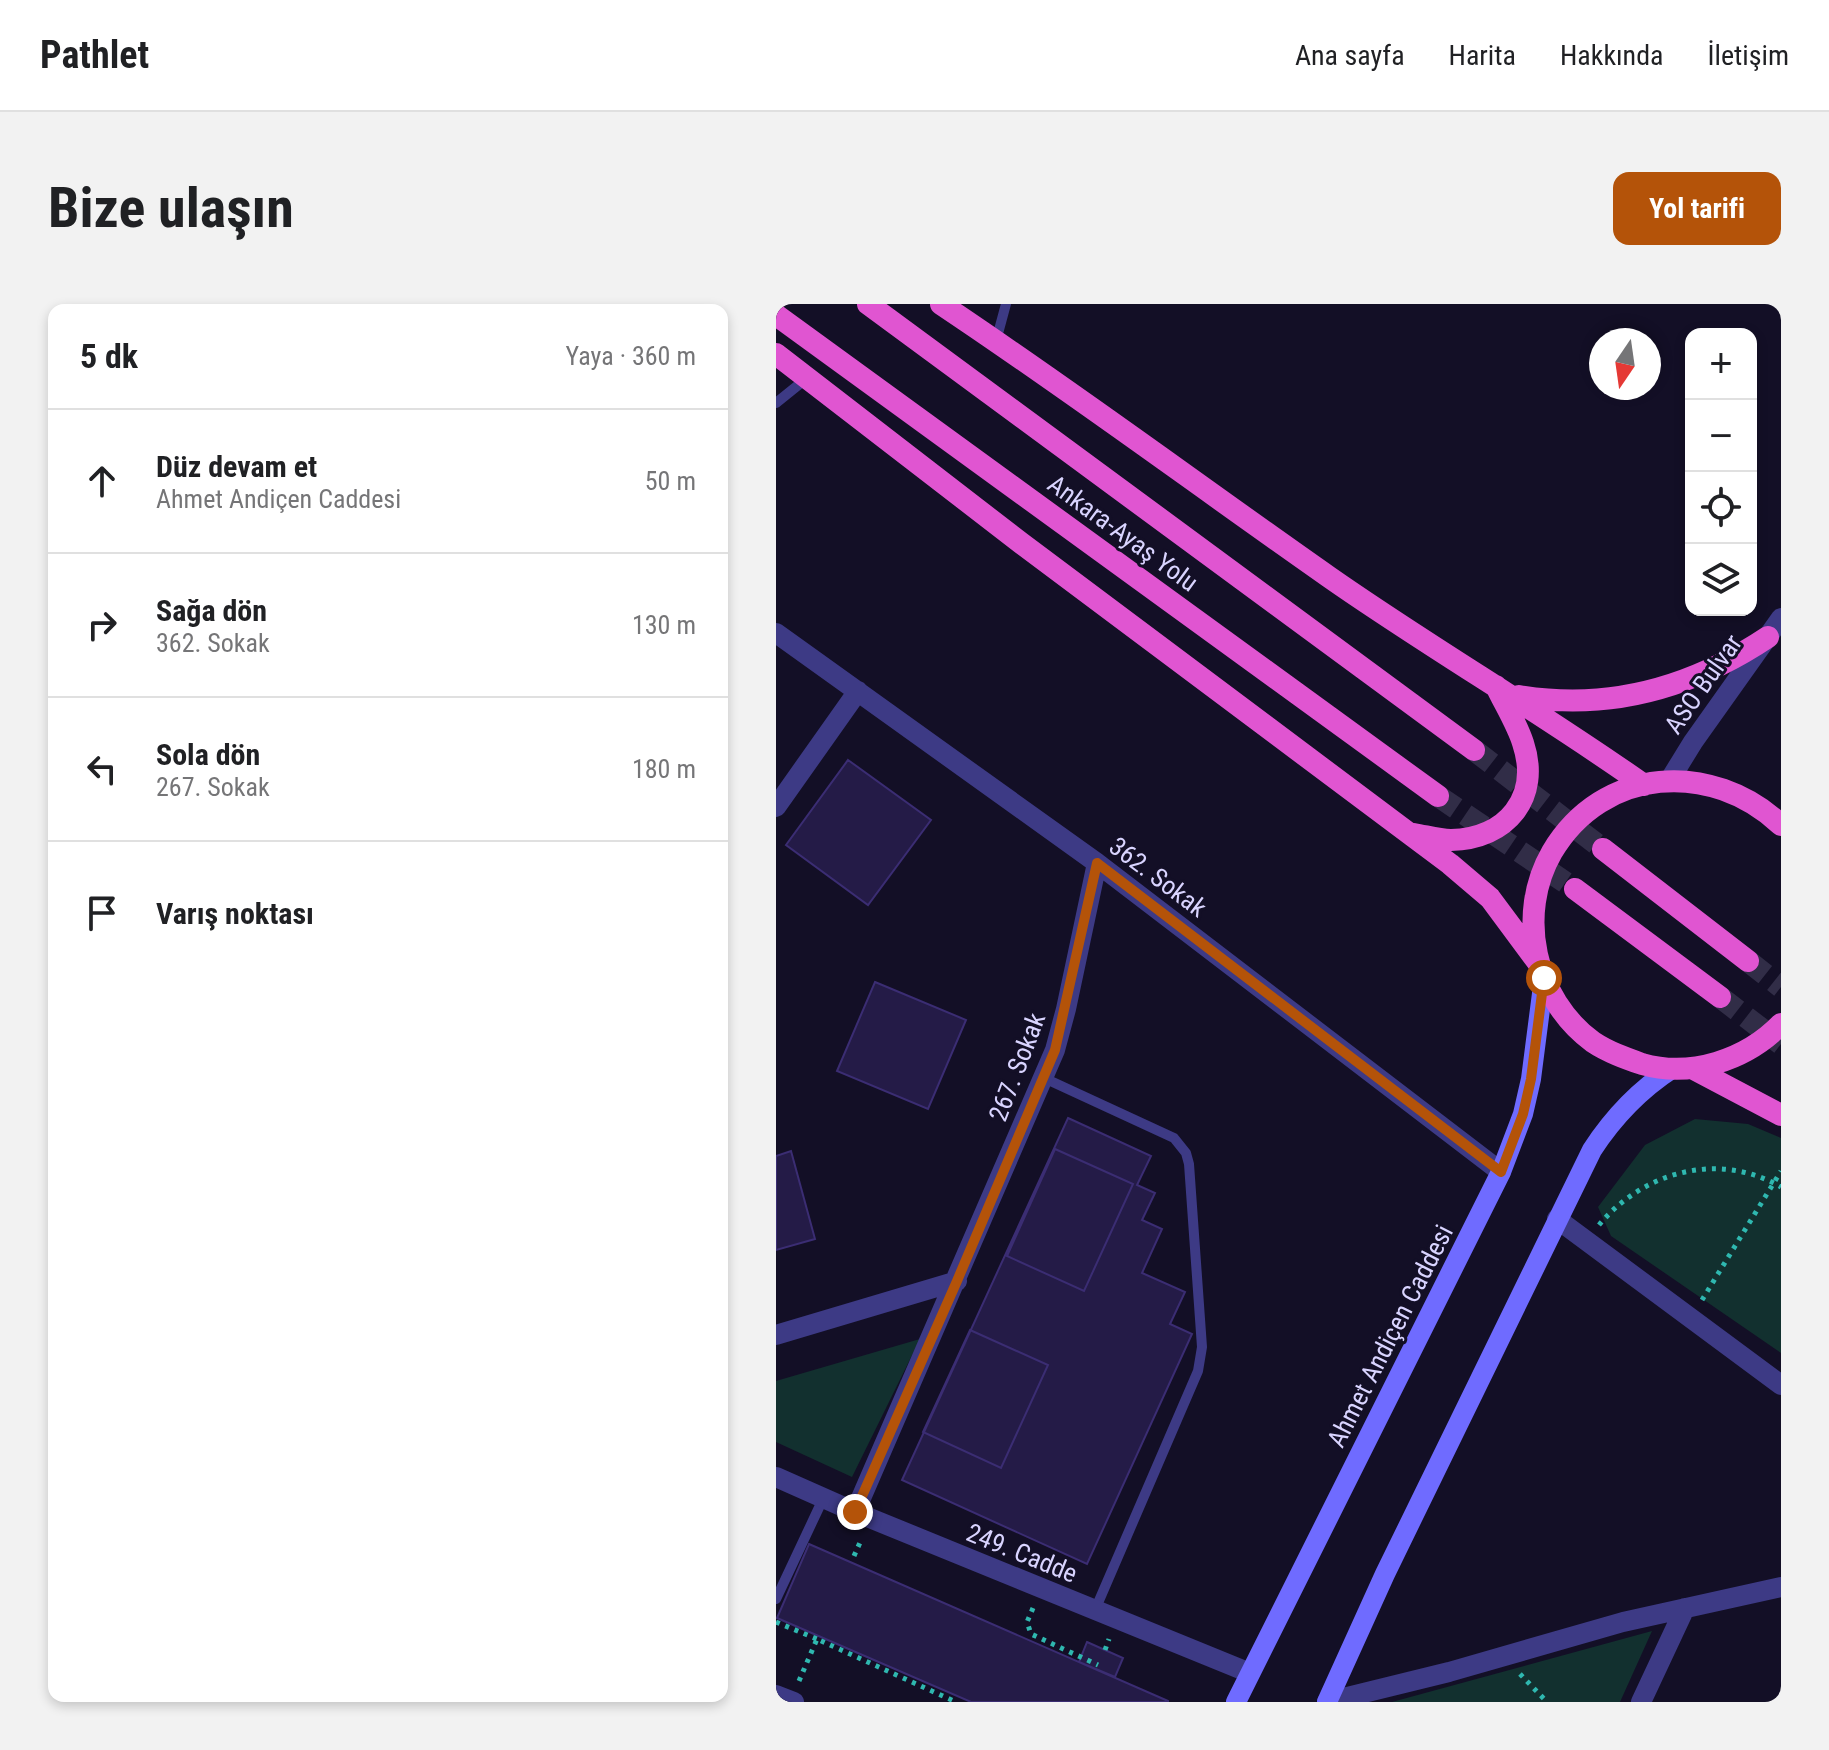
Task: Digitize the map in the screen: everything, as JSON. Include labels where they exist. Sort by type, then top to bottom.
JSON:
[{"type":"highway","name":"Ankara-Ayaş Yolu","points":[[868,304],[1474,750]]},
{"type":"highway","points":[[941,304],[1330,578],[1644,785]]},
{"type":"highway","name":"Ankara-Ayaş Yolu","points":[[776,315],[1438,796]]},
{"type":"highway","points":[[776,354],[1490,898],[1541,971]]},
{"type":"highway","points":[[1502,690],[1539,699],[1583,701],[1656,691],[1714,669],[1774,628]]},
{"type":"highway","points":[[1409,834],[1449,840],[1474,838],[1496,829],[1515,814],[1527,785],[1529,769],[1523,742],[1502,690]]},
{"type":"highway","points":[[1781,825],[1745,797],[1721,787],[1695,782],[1669,781],[1616,794],[1591,809],[1569,829],[1552,852],[1540,879],[1534,907],[1533,936],[1541,971],[1551,994],[1569,1020],[1593,1042],[1621,1057],[1652,1067],[1682,1068],[1714,1064],[1743,1053],[1781,1024]]},
{"type":"highway","points":[[1603,849],[1748,961]]},
{"type":"highway","points":[[1575,889],[1720,997]]},
{"type":"highway","points":[[1682,1068],[1781,1115]]},
{"type":"main road","name":"Ahmet Andiçen Caddesi","points":[[1236,1702],[1501,1172],[1523,1114],[1531,1079],[1541,971]]},
{"type":"main road","points":[[1327,1702],[1385,1574],[1592,1150],[1609,1124],[1645,1086],[1682,1068]]},
{"type":"street","name":"ASO Bulvar","points":[[1669,781],[1774,628]]},
{"type":"street","name":"362. Sokak","points":[[776,633],[1097,863],[1501,1172]]},
{"type":"street","points":[[776,807],[858,691]]},
{"type":"street","name":"267. Sokak","points":[[855,1512],[1044,1078],[1066,1009],[1097,863]]},
{"type":"street","points":[[1557,1219],[1781,1385]]},
{"type":"street","points":[[776,1335],[957,1281]]},
{"type":"street","name":"249. Cadde","points":[[776,1477],[1250,1673]]},
{"type":"street","points":[[1327,1702],[1623,1622],[1781,1587]]},
{"type":"street","points":[[1641,1702],[1685,1608]]},
{"type":"lane","points":[[996,341],[1006,304]]},
{"type":"lane","points":[[776,403],[807,378]]},
{"type":"lane","points":[[1044,1078],[1174,1138],[1186,1153],[1189,1164],[1202,1347],[1198,1371],[1095,1610]]},
{"type":"lane","points":[[776,1599],[823,1499]]},
{"type":"path","points":[[1586,1240],[1623,1200],[1642,1186],[1687,1170],[1731,1169],[1781,1187]]},
{"type":"path","points":[[1690,1318],[1781,1171]]},
{"type":"path","points":[[1036,1600],[1027,1622],[1031,1634],[1098,1665]]},
{"type":"path","points":[[776,1622],[956,1702]]},
{"type":"path","points":[[787,1699],[817,1639]]},
{"type":"path","points":[[1105,1650],[1109,1639]]},
{"type":"path","points":[[1503,1656],[1547,1702]]},
{"type":"green space","points":[[1695,1119],[1748,1124],[1781,1138],[1781,1353],[1611,1236],[1598,1207],[1645,1145]]},
{"type":"green space","points":[[920,1339],[852,1477],[776,1442],[776,1381]]},
{"type":"green space","points":[[1652,1631],[1620,1702],[1392,1702]]},
{"type":"building","points":[[848,760],[931,820],[868,905],[786,845]]},
{"type":"building","points":[[875,982],[966,1020],[928,1109],[837,1071]]},
{"type":"building","points":[[1068,1118],[1151,1156],[1137,1185],[1155,1193],[1142,1220],[1162,1229],[1142,1273],[1185,1292],[1170,1324],[1192,1334],[1087,1564],[902,1480]]},
{"type":"building","points":[[1055,1149],[1133,1184],[1084,1291],[1007,1256]]},
{"type":"building","points":[[791,1151],[815,1239],[776,1250],[776,1156]]},
{"type":"building","points":[[970,1330],[1048,1365],[1001,1468],[923,1432]]},
{"type":"building","points":[[809,1544],[1168,1702],[971,1702],[777,1618]]},
{"type":"building","points":[[1087,1642],[1123,1658],[1115,1677],[1079,1662]]},
{"type":"tunnel","points":[[1474,750],[1603,849]]},
{"type":"tunnel","points":[[1438,796],[1575,889]]},
{"type":"tunnel","points":[[1748,961],[1781,987]]},
{"type":"tunnel","points":[[1720,997],[1781,1044]]},
{"type":"route","points":[[855,1512],[1055,1050],[1097,863],[1501,1172],[1523,1114],[1531,1079],[1544,978]]}]
